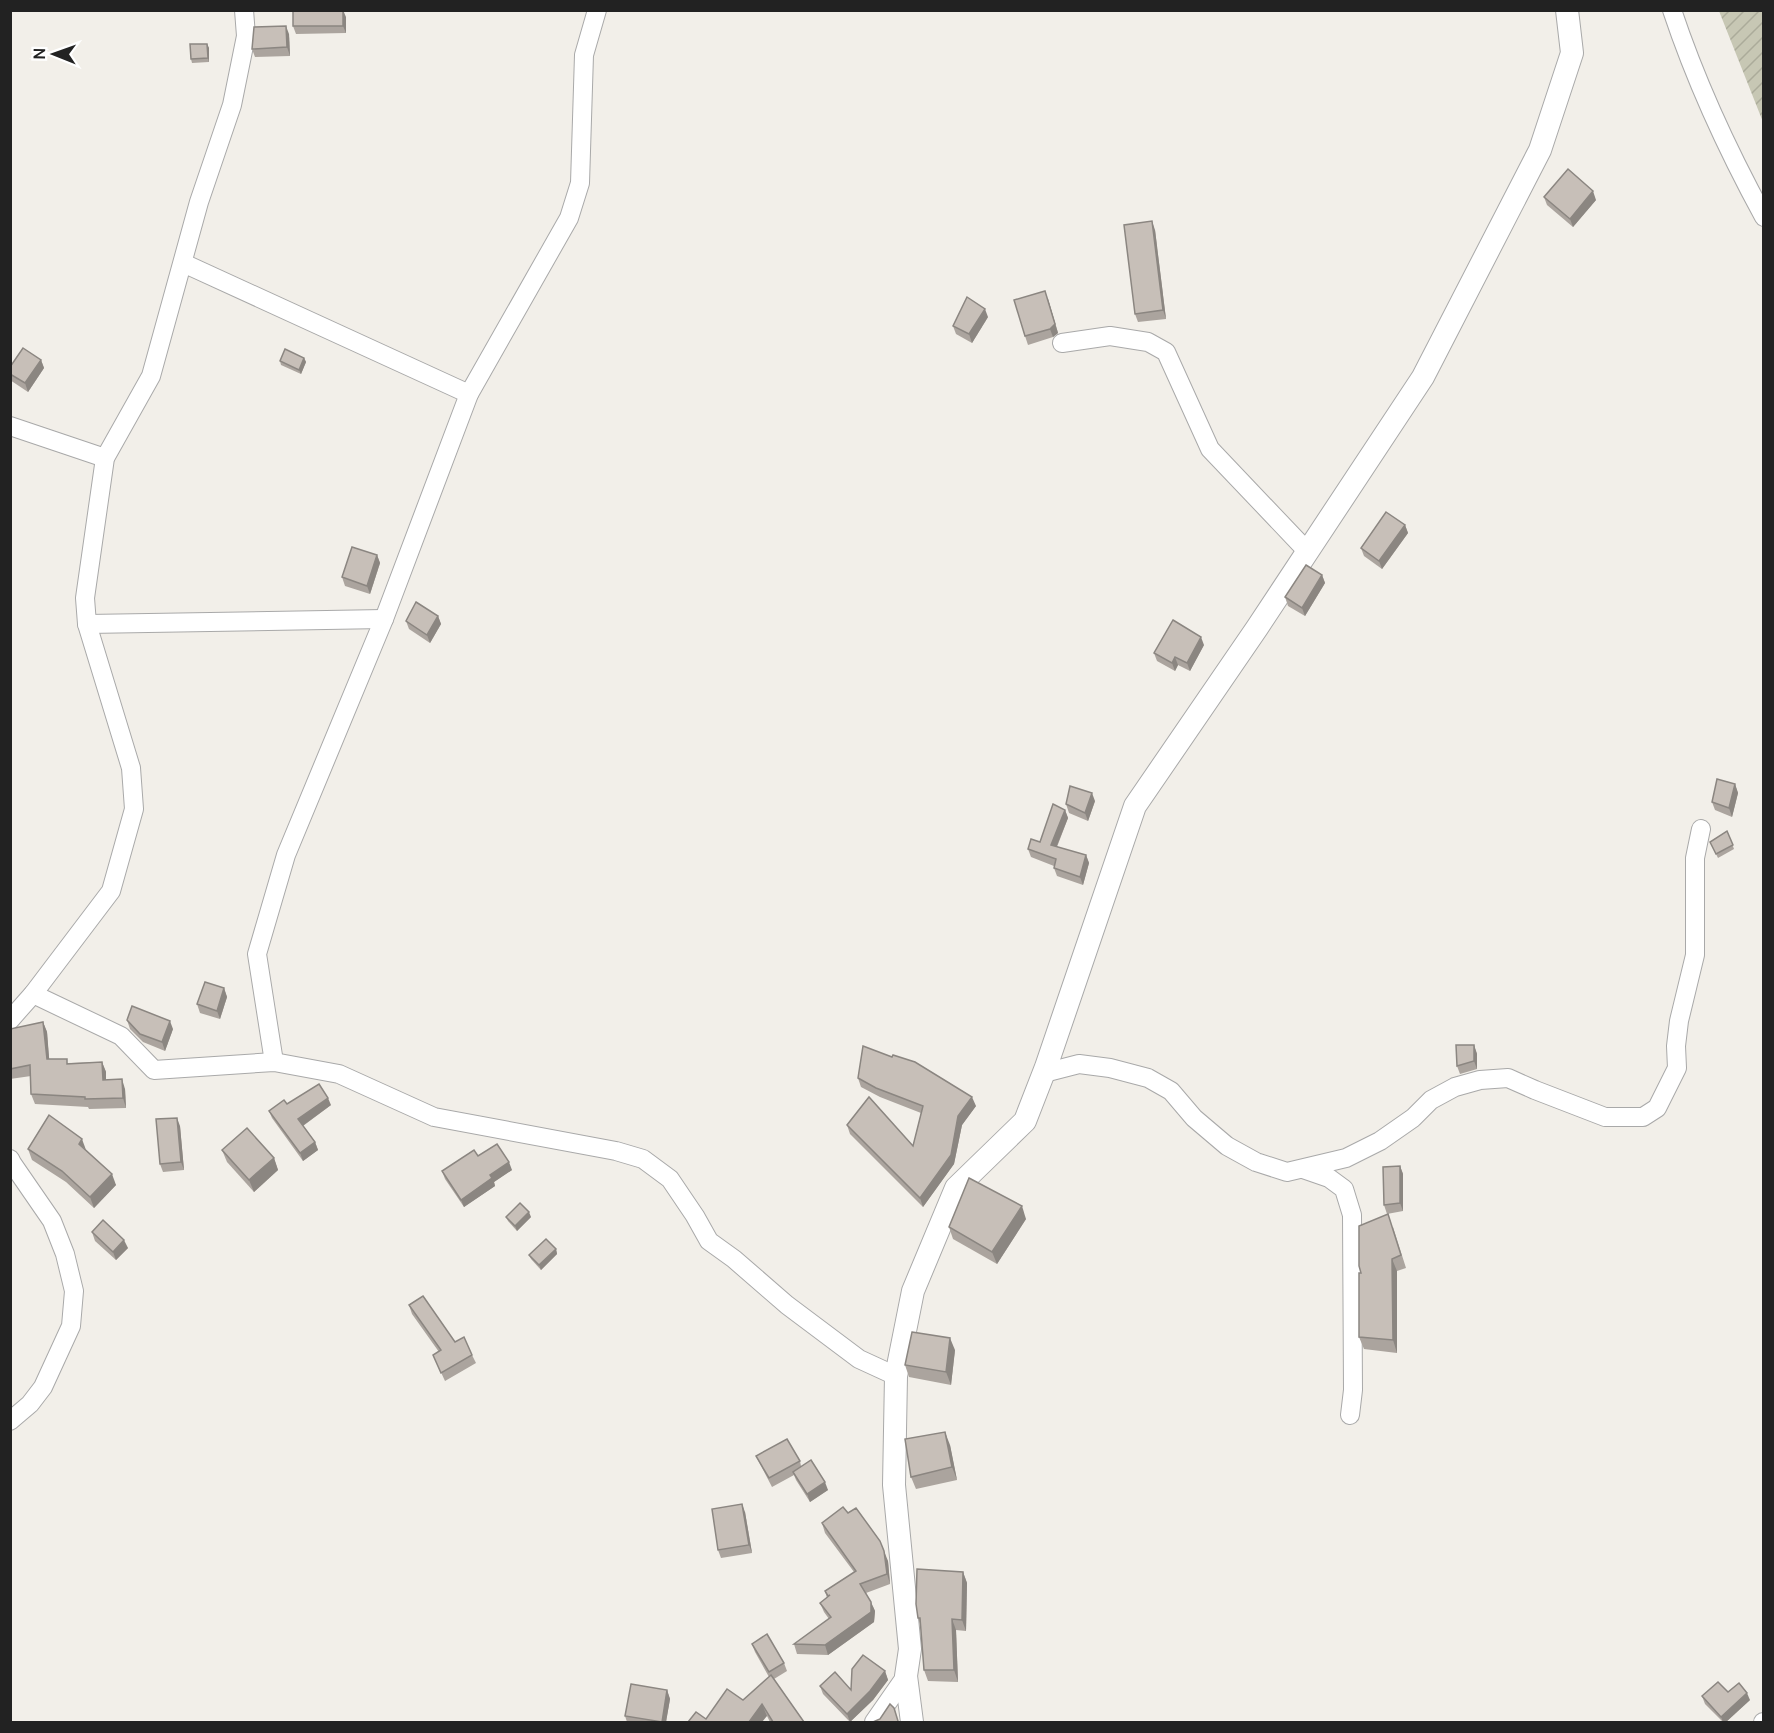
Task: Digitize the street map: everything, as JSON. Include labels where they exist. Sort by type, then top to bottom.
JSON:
[{"type":"street","points":[[10,1020],[33,994],[111,891],[134,809],[131,768],[87,624],[85,598],[105,458],[150,376],[200,202],[232,105],[246,36],[244,10]]},
{"type":"street","points":[[274,1062],[257,954],[286,855],[384,619],[469,394],[569,218],[580,183],[584,55],[597,10]]},
{"type":"street","points":[[912,1722],[906,1676],[910,1649],[894,1485],[896,1376],[913,1291],[956,1188],[1024,1121],[1044,1073],[1135,806],[1257,628],[1423,377],[1540,150],[1572,52],[1567,10]]},
{"type":"street","points":[[1672,10],[1686,52],[1706,98],[1764,217]]},
{"type":"street","points":[[183,263],[469,394]]},
{"type":"street","points":[[1062,343],[1110,336],[1148,342],[1166,352],[1210,449],[1307,551]]},
{"type":"street","points":[[10,426],[105,458]]},
{"type":"street","points":[[87,624],[384,619]]},
{"type":"street","points":[[1044,1073],[1079,1064],[1110,1068],[1148,1078],[1171,1091],[1194,1118],[1227,1146],[1256,1162],[1287,1172],[1346,1158],[1380,1141],[1413,1118],[1431,1101],[1455,1088],[1480,1080],[1508,1078],[1605,1117],[1643,1117],[1657,1108],[1677,1068],[1676,1046],[1679,1021],[1695,955],[1695,858],[1701,829]]},
{"type":"street","points":[[33,994],[121,1036],[154,1070],[274,1062],[339,1074],[434,1117],[615,1151],[643,1159],[670,1179],[709,1241],[825,1335],[860,1359],[896,1376]]},
{"type":"street","points":[[10,1159],[52,1221],[65,1254],[74,1291],[71,1326],[42,1387],[30,1404],[10,1421]]},
{"type":"street","points":[[1303,1169],[1329,1178],[1344,1189],[1352,1215],[1353,1390],[1350,1415]]},
{"type":"street","points":[[874,1722],[906,1676]]},
{"type":"shaded area","points":[[1719,11],[1763,11],[1763,122]]},
{"type":"building","points":[[293,10],[343,10],[343,26],[293,26]]},
{"type":"building","points":[[286,26],[287,47],[252,49],[254,27]]},
{"type":"building","points":[[190,44],[207,44],[208,58],[191,59]]},
{"type":"building","points":[[1568,169],[1593,191],[1570,219],[1544,197]]},
{"type":"building","points":[[1152,221],[1163,310],[1135,314],[1124,225]]},
{"type":"building","points":[[1045,291],[1055,324],[1050,329],[1025,336],[1014,300]]},
{"type":"building","points":[[967,297],[985,309],[969,334],[953,326]]},
{"type":"building","points":[[23,348],[41,360],[25,383],[10,374],[10,367]]},
{"type":"building","points":[[285,349],[304,358],[299,370],[280,361]]},
{"type":"building","points":[[1386,512],[1405,525],[1379,561],[1361,548]]},
{"type":"building","points":[[352,547],[377,555],[367,586],[342,577]]},
{"type":"building","points":[[1306,565],[1322,575],[1302,608],[1285,597]]},
{"type":"building","points":[[416,602],[438,616],[427,635],[406,621]]},
{"type":"building","points":[[1173,620],[1201,637],[1187,663],[1175,657],[1172,663],[1154,653]]},
{"type":"building","points":[[1717,779],[1735,784],[1729,808],[1712,802]]},
{"type":"building","points":[[1070,786],[1092,793],[1085,813],[1066,804]]},
{"type":"building","points":[[1053,804],[1065,810],[1051,845],[1086,855],[1080,877],[1054,868],[1056,859],[1028,849],[1031,839],[1040,842]]},
{"type":"building","points":[[1727,831],[1733,845],[1716,854],[1710,842]]},
{"type":"building","points":[[205,982],[224,988],[217,1011],[197,1004]]},
{"type":"building","points":[[132,1006],[170,1021],[162,1042],[140,1034],[127,1020]]},
{"type":"building","points":[[43,1022],[47,1059],[67,1059],[67,1064],[102,1062],[103,1080],[122,1079],[123,1098],[85,1099],[85,1097],[31,1094],[30,1065],[10,1069],[10,1029]]},
{"type":"building","points":[[1456,1045],[1474,1045],[1474,1061],[1457,1066]]},
{"type":"building","points":[[863,1046],[892,1057],[893,1055],[915,1062],[972,1097],[958,1116],[951,1155],[920,1198],[847,1125],[869,1097],[913,1146],[923,1106],[876,1088],[858,1078]]},
{"type":"building","points":[[319,1084],[328,1098],[298,1119],[315,1142],[300,1153],[269,1111],[284,1100],[287,1104]]},
{"type":"building","points":[[49,1115],[82,1139],[79,1144],[112,1174],[90,1197],[62,1171],[28,1149]]},
{"type":"building","points":[[177,1118],[181,1162],[160,1164],[156,1119]]},
{"type":"building","points":[[247,1128],[274,1158],[249,1180],[222,1150]]},
{"type":"building","points":[[497,1144],[509,1162],[490,1175],[492,1178],[461,1200],[442,1171],[474,1150],[478,1156]]},
{"type":"building","points":[[1400,1166],[1400,1203],[1384,1205],[1383,1167]]},
{"type":"building","points":[[969,1178],[1022,1206],[992,1252],[949,1227]]},
{"type":"building","points":[[520,1203],[529,1212],[515,1226],[506,1217]]},
{"type":"building","points":[[1388,1214],[1401,1255],[1392,1259],[1393,1340],[1359,1337],[1359,1273],[1361,1273],[1359,1226]]},
{"type":"building","points":[[103,1220],[124,1240],[113,1252],[92,1232]]},
{"type":"building","points":[[546,1239],[556,1249],[539,1265],[529,1255]]},
{"type":"building","points":[[423,1296],[455,1342],[464,1337],[472,1355],[441,1373],[433,1355],[441,1350],[409,1305]]},
{"type":"building","points":[[912,1332],[950,1338],[946,1372],[905,1365]]},
{"type":"building","points":[[945,1432],[952,1467],[911,1477],[905,1439]]},
{"type":"building","points":[[787,1439],[800,1461],[769,1478],[756,1456]]},
{"type":"building","points":[[811,1460],[825,1482],[807,1494],[793,1472]]},
{"type":"building","points":[[742,1504],[749,1545],[718,1550],[712,1509]]},
{"type":"building","points":[[843,1507],[848,1513],[856,1508],[880,1541],[884,1551],[887,1574],[860,1584],[871,1602],[871,1612],[825,1645],[794,1644],[831,1617],[820,1603],[830,1595],[828,1596],[825,1591],[856,1571],[822,1523]]},
{"type":"building","points":[[917,1569],[963,1572],[962,1620],[952,1619],[954,1670],[924,1670],[920,1618],[918,1618],[916,1604]]},
{"type":"building","points":[[767,1634],[784,1663],[769,1672],[752,1644]]},
{"type":"building","points":[[863,1655],[885,1671],[870,1691],[847,1714],[820,1686],[835,1672],[851,1690],[852,1669]]},
{"type":"building","points":[[771,1675],[804,1722],[773,1722],[762,1704],[749,1722],[688,1722],[696,1712],[706,1719],[727,1689],[743,1700]]},
{"type":"building","points":[[1718,1682],[1728,1692],[1739,1683],[1747,1693],[1721,1717],[1702,1696]]},
{"type":"building","points":[[631,1684],[667,1690],[662,1722],[625,1716]]},
{"type":"building","points":[[890,1704],[894,1708],[898,1721],[873,1722],[880,1719]]}]
